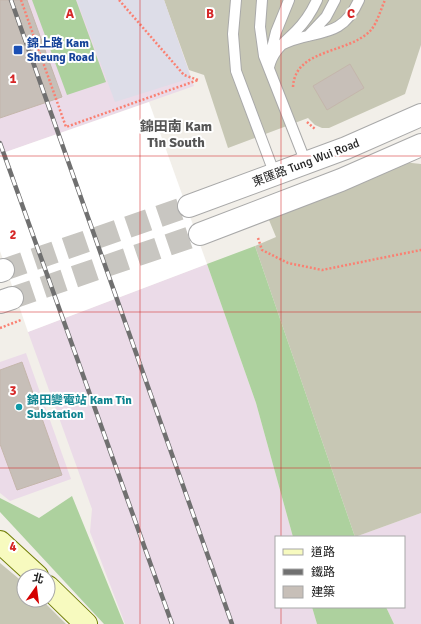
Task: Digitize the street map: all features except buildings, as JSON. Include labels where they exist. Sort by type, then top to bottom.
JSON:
[{"type":"main road","points":[[0,542],[28,568]]},
{"type":"main road","points":[[56,595],[86,624]]},
{"type":"street","name":"東匯路 Tung Wui Road","points":[[189,206],[379,135],[421,115]]},
{"type":"street","points":[[200,234],[341,180],[421,145]]},
{"type":"lane","points":[[236,0],[233,34],[236,71],[275,175]]},
{"type":"lane","points":[[262,0],[260,12],[261,42],[264,56],[306,163]]},
{"type":"lane","points":[[269,67],[272,44],[289,0]]},
{"type":"lane","points":[[269,67],[272,56],[279,46],[303,22],[317,0]]},
{"type":"lane","points":[[308,36],[326,17],[335,0]]},
{"type":"lane","points":[[279,46],[289,41],[332,31],[341,26],[349,18],[359,0]]},
{"type":"path","points":[[21,0],[66,127],[198,80],[184,75],[119,0]]},
{"type":"path","points":[[293,93],[294,76],[299,68],[314,57],[351,44],[372,30],[385,0]]},
{"type":"path","points":[[306,122],[316,129]]},
{"type":"path","points":[[258,238],[262,250],[288,263],[322,270],[421,250]]},
{"type":"path","points":[[0,328],[21,320]]},
{"type":"shaded area","points":[[0,0],[164,0],[194,86],[0,154]]},
{"type":"shaded area","points":[[77,0],[164,0],[191,78],[115,102]]},
{"type":"shaded area","points":[[164,0],[421,0],[421,45],[405,94],[329,128],[322,128],[315,125],[308,118],[228,148],[204,75],[189,70]]},
{"type":"shaded area","points":[[403,162],[421,164],[421,513],[355,536],[255,246],[276,237],[269,220]]},
{"type":"shaded area","points":[[207,264],[256,403],[293,536],[275,536],[275,608],[312,608],[317,624],[125,624],[90,532],[92,509],[28,332]]},
{"type":"shaded area","name":"錦田變電站 Kam Tin Substation","points":[[26,353],[71,479],[10,501],[0,493],[0,362]]},
{"type":"shaded area","points":[[421,513],[421,624],[394,624],[386,608],[405,608],[405,536],[358,536]]},
{"type":"shaded area","points":[[0,563],[16,576],[16,608],[50,608],[66,624],[0,624]]},
{"type":"green space","points":[[32,0],[76,0],[106,82],[67,95]]},
{"type":"green space","points":[[255,246],[355,536],[293,536],[256,403],[207,264]]},
{"type":"green space","points":[[72,496],[124,624],[104,624],[56,572],[56,568],[52,568],[0,512],[0,498],[39,518]]},
{"type":"green space","points":[[312,608],[386,608],[394,624],[317,624]]},
{"type":"pier","points":[[149,102],[207,264],[28,332],[0,251],[0,154]]},
{"type":"tunnel","points":[[3,270],[189,206]]},
{"type":"tunnel","points":[[12,298],[200,234]]},
{"type":"railway","points":[[11,0],[232,624]]},
{"type":"railway","points":[[0,143],[172,624]]},
{"type":"place","name":"錦上路 Kam Sheung Road","points":[[18,50]]},
{"type":"place","name":"錦田變電站 Kam Tin Substation","points":[[19,407]]},
{"type":"district","name":"錦田南 Kam Tin South","points":[[176,134]]}]
